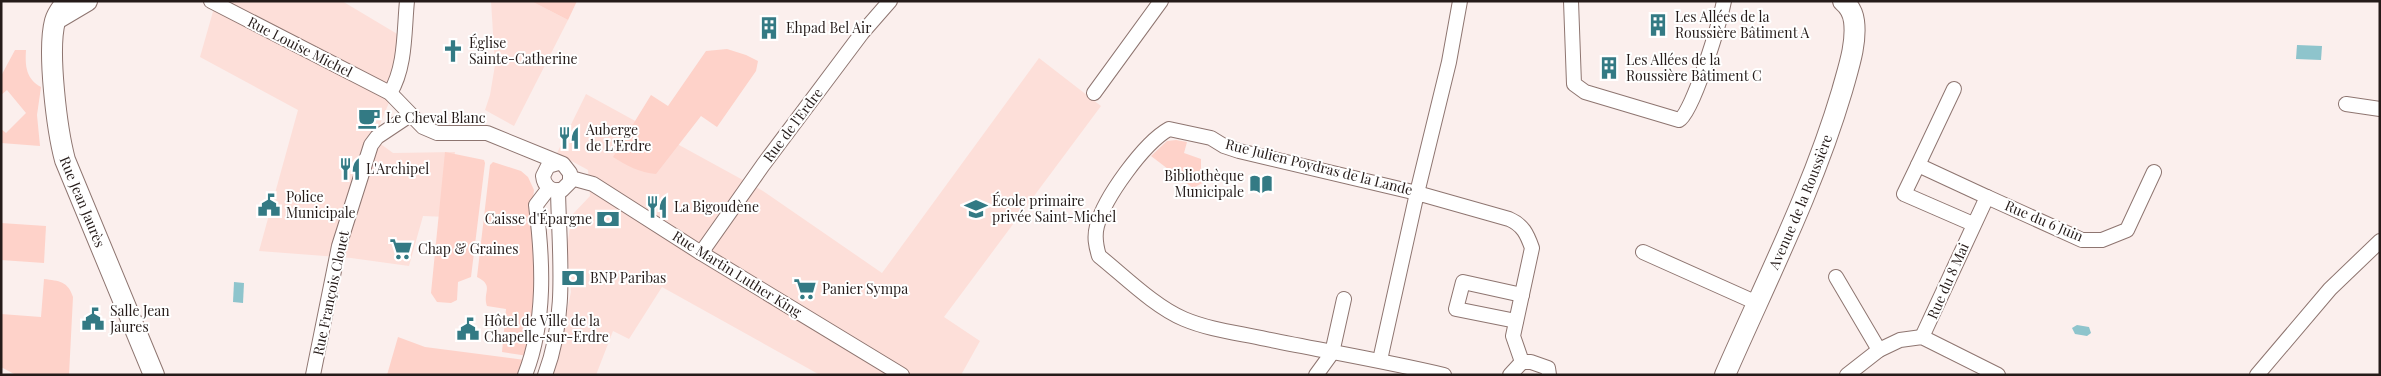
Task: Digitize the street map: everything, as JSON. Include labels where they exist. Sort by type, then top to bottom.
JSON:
[{"type":"street","name":"Rue Jean Jaurès","points":[[67,1],[58,11],[53,35],[58,136],[65,160],[154,375]]},
{"type":"street","points":[[56,19],[87,1]]},
{"type":"street","name":"Rue Louise Michel","points":[[211,1],[390,92]]},
{"type":"street","points":[[407,1],[400,67],[390,92],[423,127],[437,133],[487,133],[510,141],[568,168],[571,178],[568,185],[550,185]]},
{"type":"street","name":"Rue de l'Erdre","points":[[701,253],[862,33],[890,1]]},
{"type":"street","points":[[1094,93],[1161,1]]},
{"type":"street","name":"Rue Julien Poydras de la Lande","points":[[1444,375],[1380,360],[1224,330],[1185,320],[1173,314],[1099,256],[1095,244],[1096,227],[1103,207],[1114,188],[1157,136],[1169,129],[1211,138],[1224,146],[1240,151],[1418,194],[1449,62],[1460,1]]},
{"type":"street","points":[[1571,1],[1574,84],[1586,92],[1679,120],[1684,118],[1691,104],[1724,1]]},
{"type":"street","name":"Avenue de la Roussière","points":[[1725,375],[1807,189],[1832,123],[1852,58],[1853,14],[1843,1]]},
{"type":"street","points":[[1954,89],[1904,194],[1973,224]]},
{"type":"street","points":[[2346,104],[2380,109]]},
{"type":"street","name":"Rue François Clouet","points":[[313,375],[339,246],[371,144],[377,137],[410,115]]},
{"type":"street","points":[[529,151],[550,185]]},
{"type":"street","points":[[545,375],[550,361],[558,321],[562,286],[548,166],[558,163]]},
{"type":"street","points":[[1918,165],[1986,197]]},
{"type":"street","name":"Rue du 6 Juin","points":[[1986,197],[2082,240],[2102,240],[2127,230],[2154,172]]},
{"type":"street","name":"Rue Martin Luther King","points":[[571,178],[593,184],[701,253],[902,375]]},
{"type":"street","points":[[525,375],[532,358],[540,306],[541,248],[536,205],[550,185]]},
{"type":"street","points":[[1380,360],[1418,194],[1520,224],[1527,234],[1532,248],[1513,336],[1522,362]]},
{"type":"street","name":"Rue du 8 Mai","points":[[1922,337],[1986,197]]},
{"type":"street","points":[[2257,375],[2330,289],[2380,241]]},
{"type":"street","points":[[1643,252],[1757,303]]},
{"type":"street","points":[[1836,277],[1880,350]]},
{"type":"street","points":[[1516,321],[1456,309],[1463,282],[1522,295]]},
{"type":"street","points":[[1316,375],[1332,352],[1344,299]]},
{"type":"street","points":[[1847,375],[1880,350],[1900,340],[1922,337],[1998,375]]},
{"type":"street","points":[[1510,375],[1522,362]]},
{"type":"street","points":[[1522,362],[1548,368],[1549,375]]},
{"type":"shaded area","points":[[216,1],[342,1],[404,38],[390,100],[374,139],[393,153],[455,152],[447,217],[423,216],[409,266],[351,258],[259,251],[298,110],[200,57]]},
{"type":"shaded area","points":[[491,1],[531,1],[568,20],[514,126],[485,110],[490,95],[495,65]]},
{"type":"shaded area","points":[[531,1],[577,1],[568,20]]},
{"type":"shaded area","points":[[727,49],[758,61],[756,71],[717,127],[701,116],[656,174],[628,166],[613,157],[651,95],[668,106],[706,51]]},
{"type":"shaded area","points":[[15,50],[26,50],[29,76],[41,87],[37,115],[40,146],[1,143],[1,129],[6,133],[26,113],[7,90],[1,95],[1,76]]},
{"type":"shaded area","points":[[1039,58],[1101,106],[944,317],[980,341],[961,375],[820,375],[662,287],[629,339],[613,331],[596,375],[550,375],[559,346],[571,292],[567,247],[572,215],[590,196],[588,170],[557,153],[586,94],[763,191],[882,273]]},
{"type":"shaded area","points":[[1167,141],[1187,142],[1184,153],[1201,159],[1201,168],[1210,179],[1193,188],[1151,156]]},
{"type":"shaded area","points":[[445,152],[484,160],[485,163],[471,277],[458,282],[457,300],[451,303],[437,302],[431,293]]},
{"type":"shaded area","points":[[493,162],[521,171],[528,177],[534,190],[532,207],[538,289],[528,356],[502,352],[506,309],[487,306],[487,286],[477,277],[490,165]]},
{"type":"shaded area","points":[[1,223],[46,226],[44,263],[1,260]]},
{"type":"shaded area","points":[[44,279],[58,281],[66,285],[73,297],[69,375],[16,375],[1,367],[1,314],[41,317]]},
{"type":"shaded area","points":[[398,337],[425,347],[525,360],[519,375],[387,375]]},
{"type":"water","points":[[2297,45],[2322,46],[2321,60],[2296,59]]},
{"type":"water","points":[[234,282],[244,283],[243,303],[233,302]]},
{"type":"water","points":[[2077,325],[2089,327],[2091,333],[2087,336],[2075,334],[2072,328]]},
{"type":"place","name":"Les Allées de la Roussière Bâtiment A","points":[[1658,25]]},
{"type":"place","name":"Ehpad Bel Air","points":[[769,28]]},
{"type":"place","name":"Église Sainte-Catherine","points":[[453,51]]},
{"type":"place","name":"Les Allées de la Roussière Bâtiment C","points":[[1609,68]]},
{"type":"place","name":"Le Cheval Blanc","points":[[369,118]]},
{"type":"place","name":"Auberge de L'Erdre","points":[[569,138]]},
{"type":"place","name":"L'Archipel","points":[[350,169]]},
{"type":"place","name":"Bibliothèque Municipale","points":[[1261,184]]},
{"type":"place","name":"Police Municipale","points":[[269,205]]},
{"type":"place","name":"La Bigoudène","points":[[657,207]]},
{"type":"place","name":"École primaire privée Saint-Michel","points":[[976,209]]},
{"type":"place","name":"Caisse d'Épargne","points":[[608,219]]},
{"type":"place","name":"Chap & Graines","points":[[401,249]]},
{"type":"place","name":"BNP Paribas","points":[[573,278]]},
{"type":"place","name":"Panier Sympa","points":[[805,289]]},
{"type":"place","name":"Salle Jean Jaures","points":[[93,319]]},
{"type":"place","name":"Hôtel de Ville de la Chapelle-sur-Erdre","points":[[468,329]]}]
